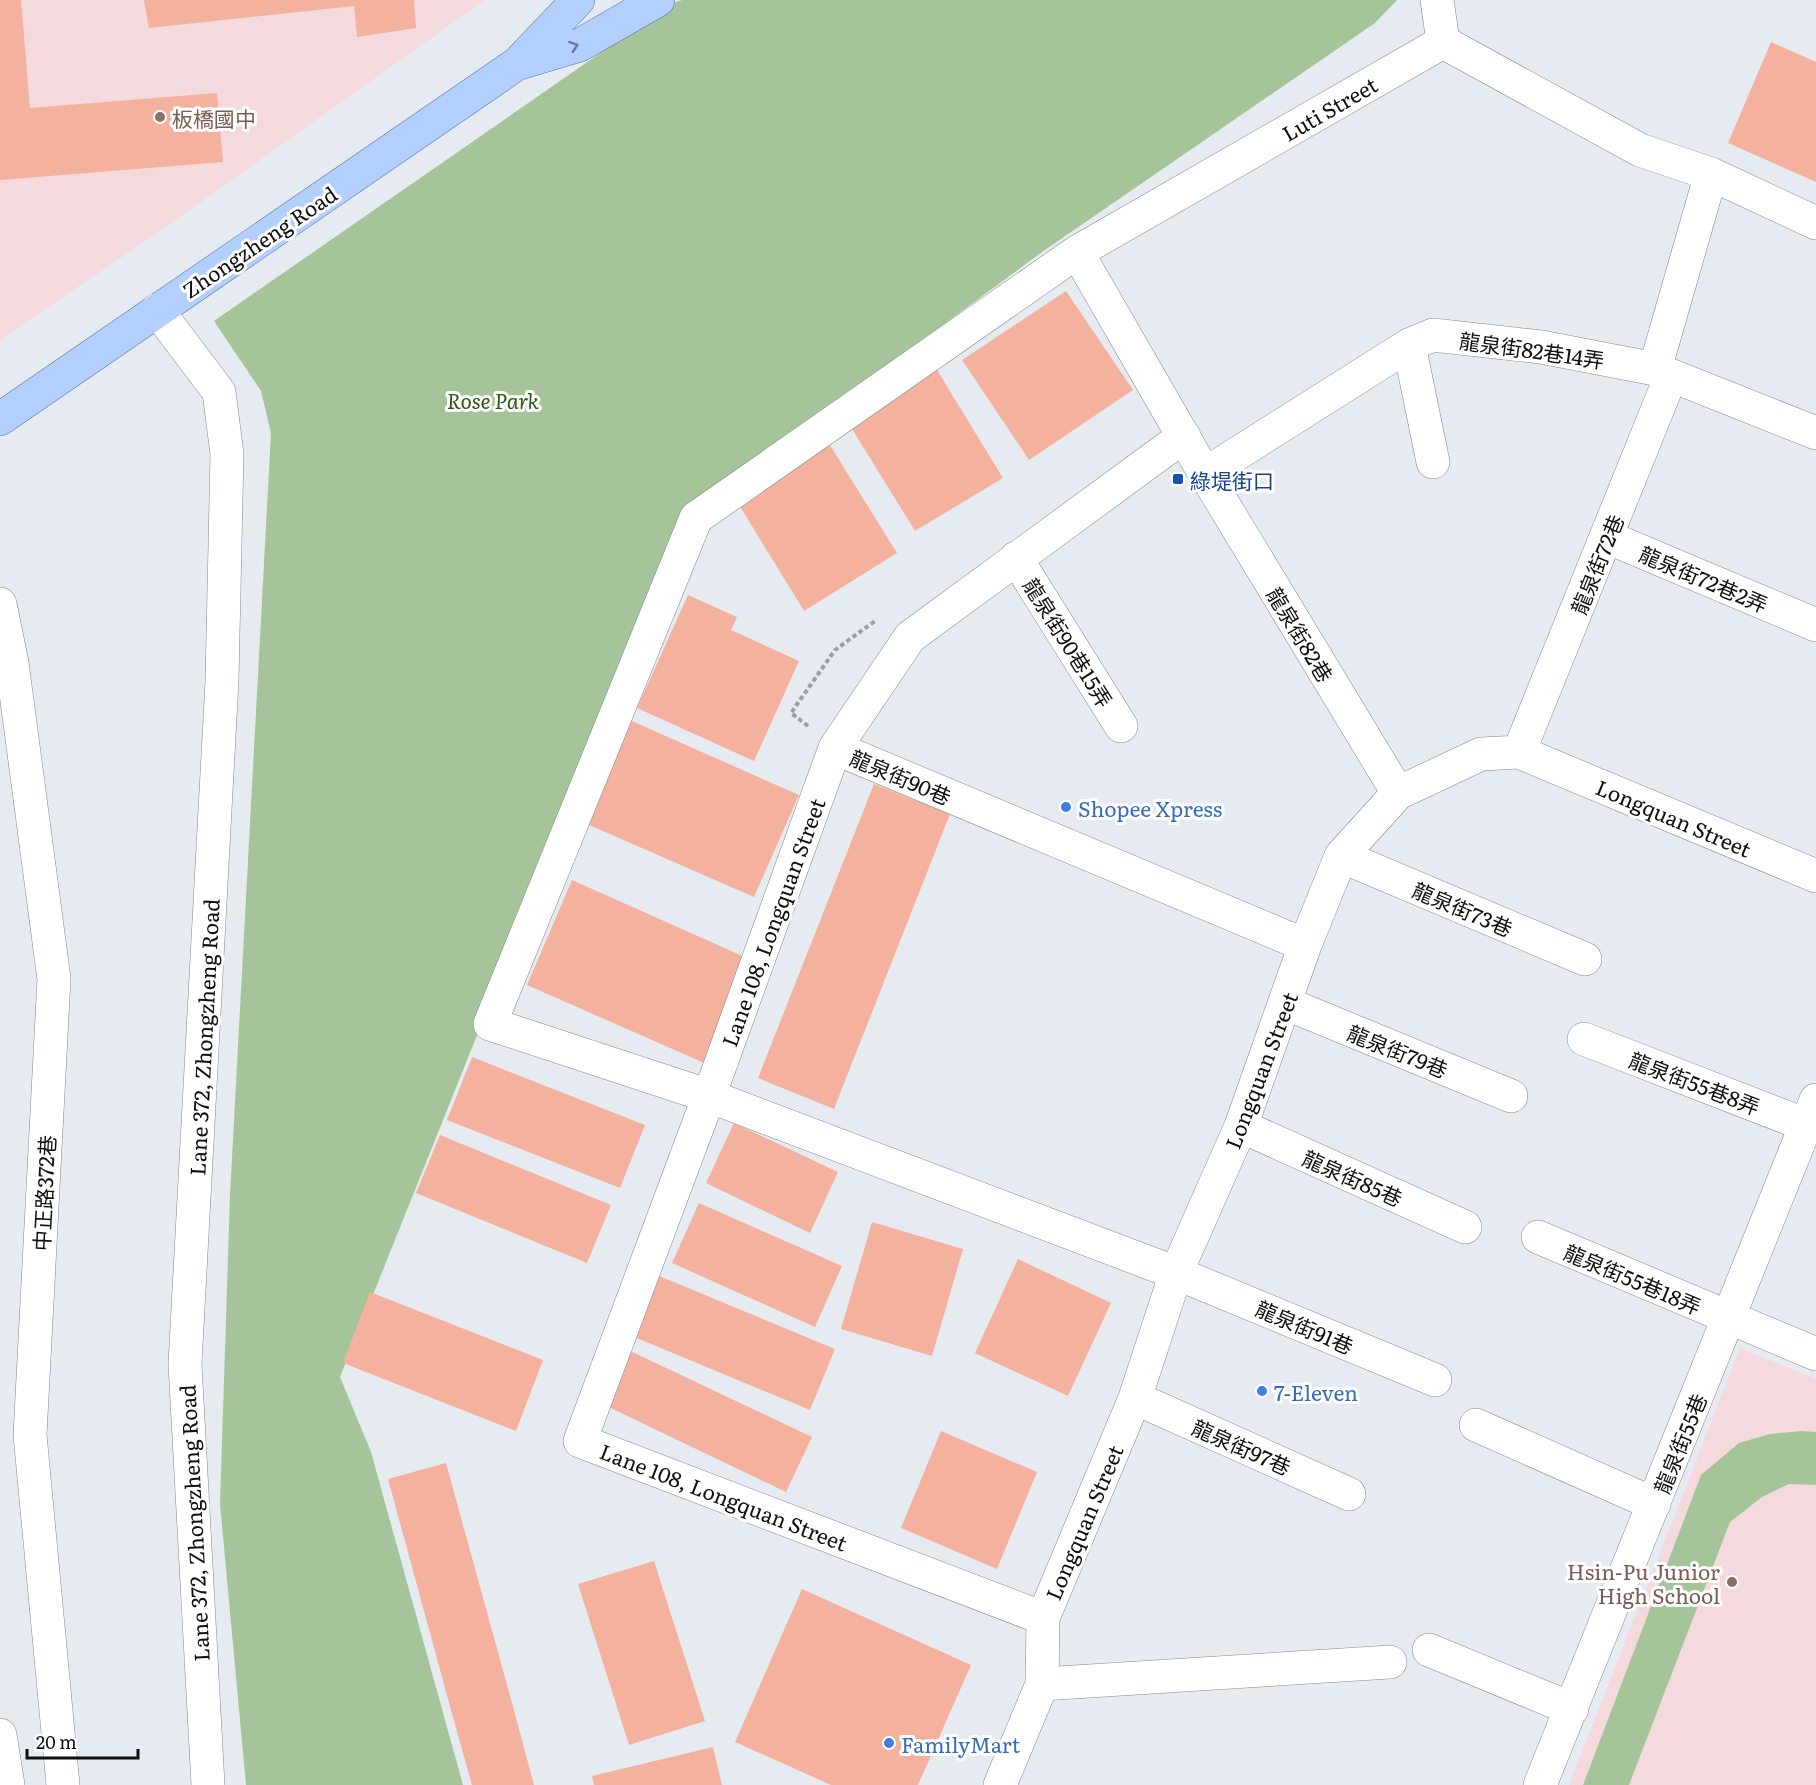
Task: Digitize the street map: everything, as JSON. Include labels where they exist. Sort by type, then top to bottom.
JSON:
[{"type":"main road","name":"Zhongzheng Road","points":[[0,419],[518,63],[578,0]]},
{"type":"main road","name":"Zhongzheng Road","points":[[518,63],[580,45],[658,0]]},
{"type":"street","points":[[1437,0],[1443,42],[1640,150],[1711,174],[1816,223]]},
{"type":"street","name":"Luti Street","points":[[709,1096],[490,1024],[696,518],[1077,252],[1443,42]]},
{"type":"street","name":"龍泉街72巷","points":[[1519,752],[1607,537],[1663,373],[1711,174]]},
{"type":"street","points":[[1077,252],[1204,474]]},
{"type":"street","name":"Lane 372, Zhongzheng Road","points":[[157,310],[219,392],[227,454],[222,681],[185,1364],[208,1785]]},
{"type":"street","name":"龍泉街82巷14弄","points":[[1204,474],[1409,345],[1433,335],[1541,347],[1663,373]]},
{"type":"street","points":[[1409,345],[1433,462]]},
{"type":"street","points":[[1663,373],[1816,433]]},
{"type":"street","name":"龍泉街90巷","points":[[1184,436],[910,637],[835,748],[1305,945]]},
{"type":"street","name":"龍泉街82巷","points":[[1204,474],[1398,793]]},
{"type":"street","name":"龍泉街72巷2弄","points":[[1607,537],[1808,622]]},
{"type":"street","name":"龍泉街90巷15弄","points":[[1016,558],[1121,726]]},
{"type":"street","name":"中正路372巷","points":[[0,604],[12,663],[54,979],[30,1435],[63,1785]]},
{"type":"street","name":"Lane 108, Longquan Street","points":[[835,748],[709,1096],[580,1441],[1043,1618]]},
{"type":"street","name":"Longquan Street","points":[[1000,1785],[1042,1684],[1043,1618],[1135,1398],[1176,1273],[1241,1126],[1305,945],[1341,856],[1398,793],[1481,754],[1519,752],[1816,876]]},
{"type":"street","name":"龍泉街73巷","points":[[1341,856],[1585,959]]},
{"type":"street","name":"龍泉街79巷","points":[[1285,1003],[1511,1096]]},
{"type":"street","name":"龍泉街55巷8弄","points":[[1584,1039],[1811,1112]]},
{"type":"street","points":[[709,1096],[1176,1273]]},
{"type":"street","name":"龍泉街55巷","points":[[1540,1785],[1811,1112]]},
{"type":"street","name":"龍泉街85巷","points":[[1241,1126],[1465,1227]]},
{"type":"street","name":"龍泉街55巷18弄","points":[[1538,1238],[1816,1354]]},
{"type":"street","name":"龍泉街91巷","points":[[1176,1273],[1435,1380]]},
{"type":"street","name":"龍泉街97巷","points":[[1135,1398],[1349,1494]]},
{"type":"street","points":[[1476,1425],[1654,1504]]},
{"type":"street","points":[[1429,1650],[1572,1709]]},
{"type":"street","points":[[1042,1684],[1390,1662]]},
{"type":"street","points":[[0,1735],[8,1785]]},
{"type":"shaded area","name":"板橋國中","points":[[0,0],[485,0],[156,234],[0,340]]},
{"type":"shaded area","name":"Hsin-Pu Junior High School","points":[[1740,1348],[1816,1379],[1816,1785],[1569,1785]]},
{"type":"green space","name":"Rose Park","points":[[682,0],[1397,0],[1375,23],[1042,252],[686,514],[340,1377],[371,1452],[463,1785],[246,1785],[220,1504],[230,1195],[271,433],[261,391],[214,321],[671,4]]},
{"type":"green space","points":[[1816,1432],[1816,1485],[1789,1484],[1762,1497],[1730,1522],[1629,1785],[1583,1785],[1701,1475],[1739,1443],[1770,1434]]},
{"type":"building","points":[[0,0],[21,0],[30,108],[217,93],[223,162],[0,180]]},
{"type":"building","points":[[144,0],[414,0],[416,28],[357,37],[354,6],[149,28]]},
{"type":"building","points":[[1771,42],[1816,62],[1816,182],[1728,143]]},
{"type":"building","points":[[1066,291],[1133,390],[1029,460],[962,360]]},
{"type":"building","points":[[937,370],[1003,478],[915,531],[849,424]]},
{"type":"building","points":[[828,442],[897,553],[804,611],[736,500]]},
{"type":"building","points":[[688,595],[737,617],[731,630],[799,661],[754,761],[637,708]]},
{"type":"building","points":[[625,718],[799,795],[754,897],[580,821]]},
{"type":"building","points":[[874,784],[950,814],[834,1109],[758,1078]]},
{"type":"building","points":[[572,880],[756,962],[711,1066],[527,985]]},
{"type":"building","points":[[472,1057],[645,1125],[620,1188],[447,1120]]},
{"type":"building","points":[[734,1123],[838,1172],[810,1233],[706,1183]]},
{"type":"building","points":[[440,1135],[611,1205],[587,1263],[416,1193]]},
{"type":"building","points":[[699,1203],[842,1266],[815,1327],[672,1263]]},
{"type":"building","points":[[872,1222],[963,1249],[932,1356],[841,1329]]},
{"type":"building","points":[[1018,1259],[1111,1303],[1068,1396],[975,1353]]},
{"type":"building","points":[[657,1275],[835,1349],[810,1410],[632,1336]]},
{"type":"building","points":[[370,1292],[543,1360],[516,1431],[343,1363]]},
{"type":"building","points":[[624,1348],[812,1437],[786,1492],[598,1402]]},
{"type":"building","points":[[941,1431],[1037,1472],[997,1569],[901,1528]]},
{"type":"building","points":[[446,1463],[534,1785],[472,1785],[454,1721],[388,1479]]},
{"type":"building","points":[[654,1561],[705,1721],[629,1745],[578,1584]]},
{"type":"building","points":[[802,1589],[971,1665],[918,1785],[831,1785],[735,1742]]},
{"type":"building","points":[[713,1747],[722,1785],[594,1785],[592,1776]]},
{"type":"place","name":"板橋國中","points":[[160,117]]},
{"type":"place","name":"綠堤街口","points":[[1178,479]]},
{"type":"place","name":"Shopee Xpress","points":[[1066,807]]},
{"type":"place","name":"7-Eleven","points":[[1262,1391]]},
{"type":"place","name":"Hsin-Pu Junior High School","points":[[1732,1582]]},
{"type":"place","name":"FamilyMart","points":[[889,1743]]}]
